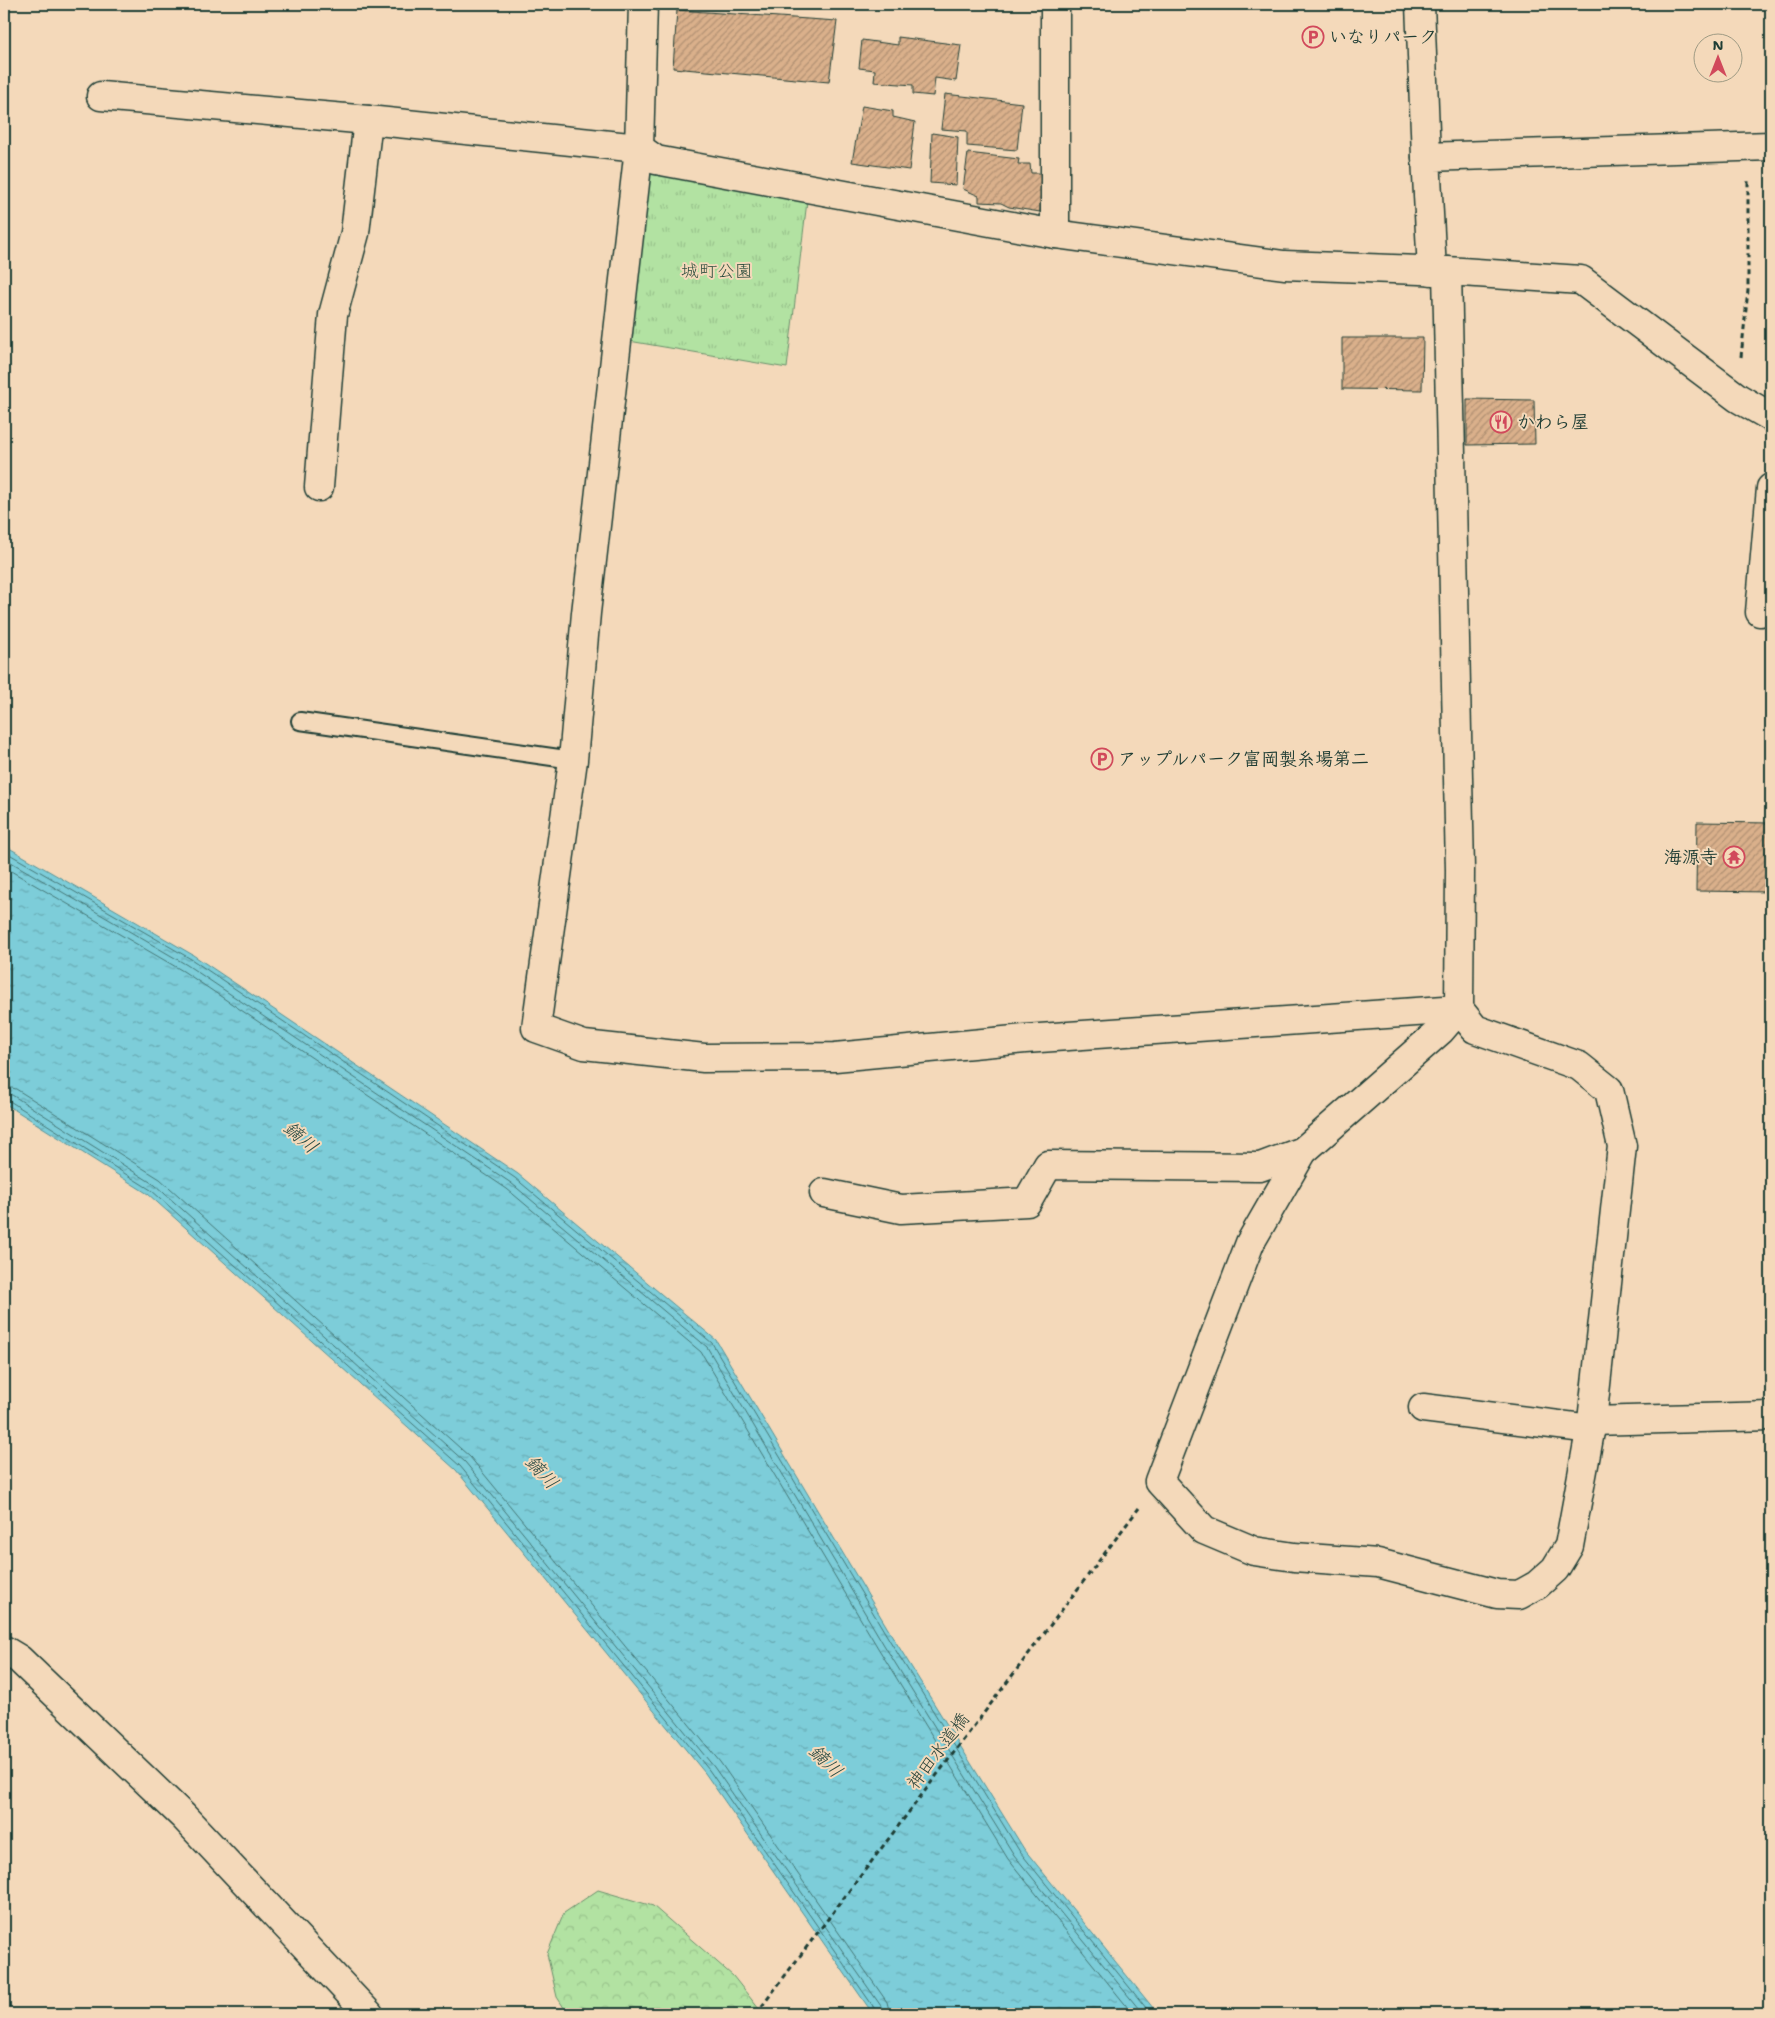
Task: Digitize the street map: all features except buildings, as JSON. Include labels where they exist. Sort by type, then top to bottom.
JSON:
[{"type":"street","points":[[642,4],[639,148],[586,613],[572,760],[536,1028],[584,1045],[704,1058],[836,1057],[1025,1039],[1420,1010],[1459,1009]]},
{"type":"street","points":[[1055,4],[1055,234]]},
{"type":"street","points":[[1420,4],[1426,157],[1439,271],[1460,870],[1459,1009],[1475,1029],[1580,1066],[1610,1090],[1622,1146],[1591,1425],[1570,1546],[1555,1569],[1537,1585],[1519,1595],[1497,1594],[1378,1562],[1294,1557],[1254,1552],[1204,1530],[1159,1481],[1250,1243],[1303,1151],[1441,1030],[1459,1009]]},
{"type":"street","points":[[102,96],[368,120],[639,148],[656,160],[1055,234],[1284,265],[1439,271],[1581,280],[1738,398],[1771,417]]},
{"type":"street","points":[[319,486],[333,316],[355,233],[368,120]]},
{"type":"street","points":[[1426,157],[1759,147]]},
{"type":"street","points":[[1760,612],[1771,488]]},
{"type":"street","points":[[824,1193],[901,1209],[1027,1202],[1048,1165],[1260,1167],[1303,1151]]},
{"type":"street","points":[[1424,1408],[1591,1425],[1771,1416]]},
{"type":"street","points":[[4,1650],[19,1659],[183,1816],[369,2014]]},
{"type":"lane","points":[[300,721],[572,760]]},
{"type":"path","points":[[1738,398],[1759,147]]},
{"type":"path","name":"神田水道橋","points":[[756,2014],[1142,1504]]},
{"type":"green space","name":"城町公園","points":[[652,172],[807,201],[787,368],[629,341],[643,175]]},
{"type":"green space","points":[[598,1890],[653,1906],[733,1976],[763,2014],[568,2014],[557,1997],[547,1954],[564,1913]]},
{"type":"water","name":"鏑川","points":[[4,845],[193,955],[518,1174],[716,1340],[894,1639],[1024,1849],[1158,2014],[873,2014],[705,1773],[456,1470],[148,1194],[4,1103]]},
{"type":"place","name":"いなりパーク","points":[[1313,37]]},
{"type":"place","name":"かわら屋","points":[[1501,422]]},
{"type":"place","name":"アップルパーク富岡製糸場第二","points":[[1102,759]]},
{"type":"place","name":"海源寺","points":[[1734,857]]}]
